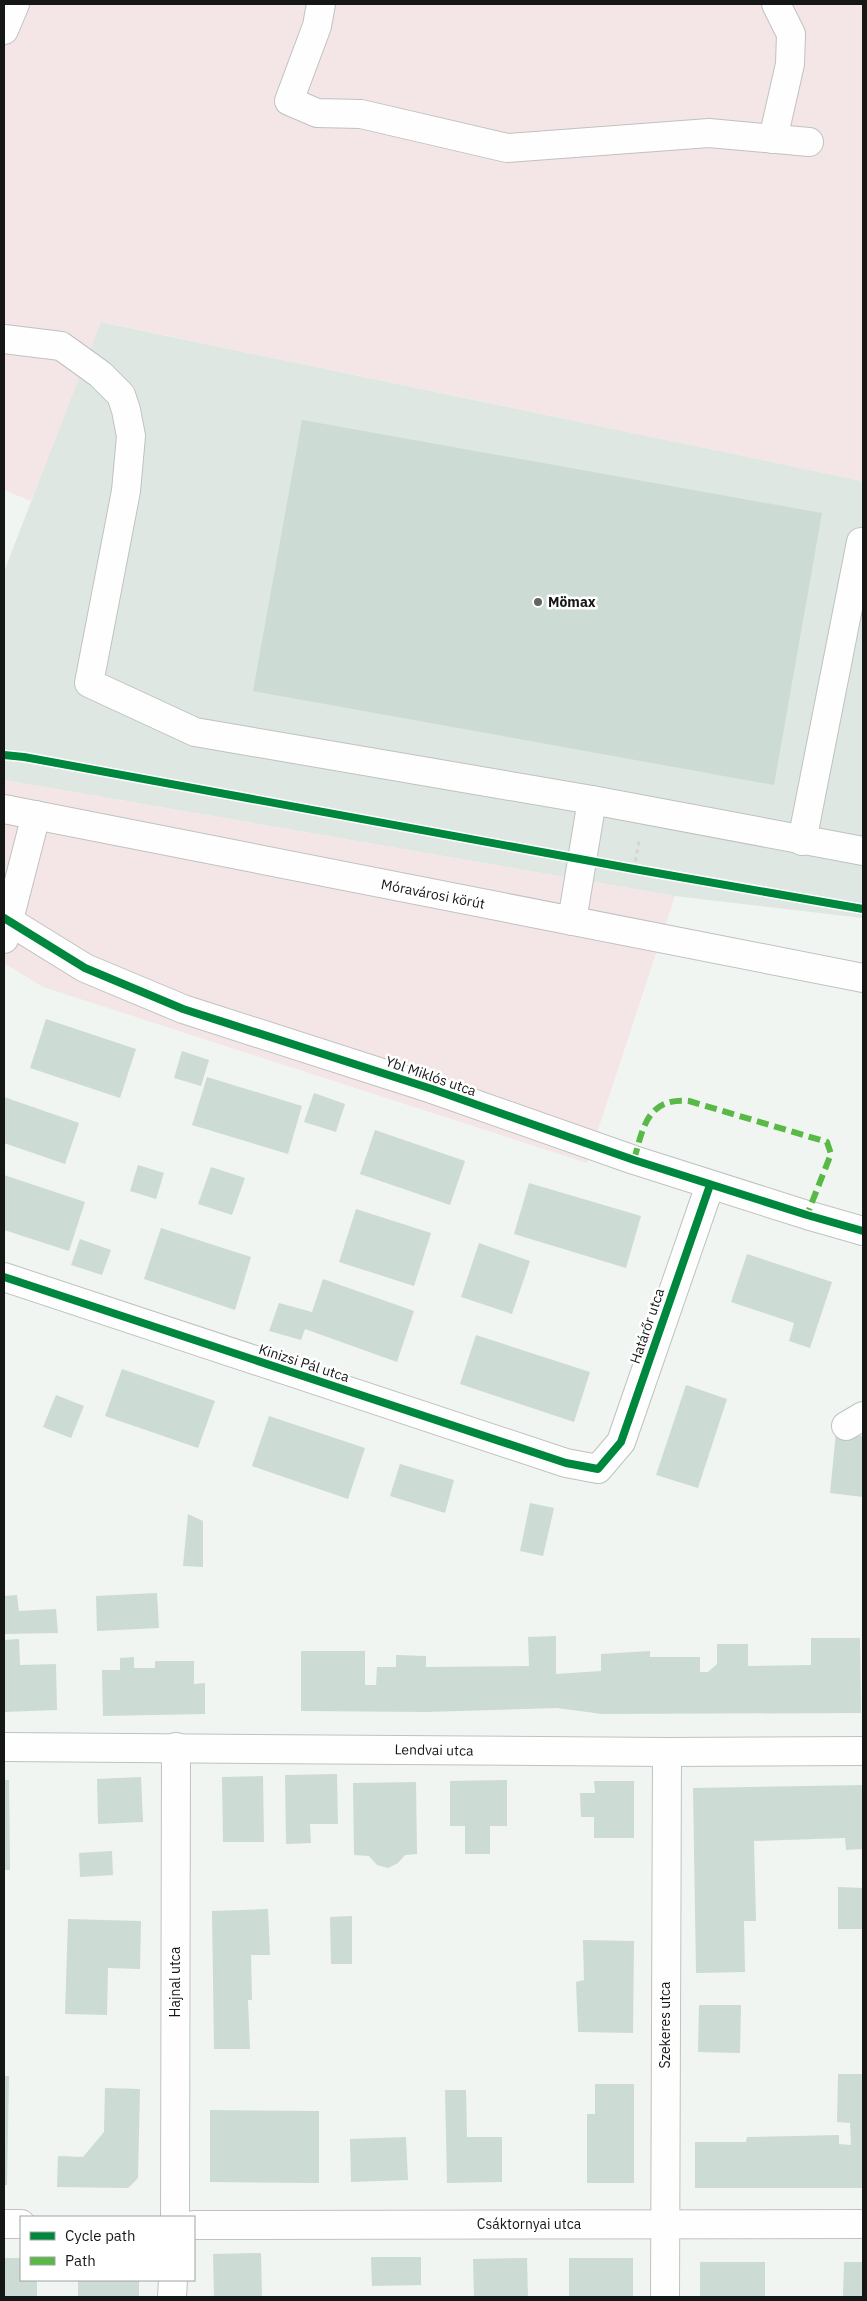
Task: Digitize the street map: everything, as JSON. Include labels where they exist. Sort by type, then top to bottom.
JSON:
[{"type":"street","points":[[4,30],[15,4]]},
{"type":"street","points":[[321,4],[317,26],[289,101],[317,113],[361,114],[507,148],[709,133],[808,142]]},
{"type":"street","points":[[773,139],[790,64],[791,34],[776,4]]},
{"type":"street","points":[[4,339],[61,346],[100,374],[121,395],[126,410],[131,436],[126,491],[88,683],[195,732],[592,800],[863,851]]},
{"type":"street","points":[[802,841],[861,542],[863,543]]},
{"type":"street","points":[[572,921],[592,800]]},
{"type":"street","name":"Móravárosi körút","points":[[4,810],[863,978]]},
{"type":"street","points":[[6,927],[36,815]]},
{"type":"street","name":"Ybl Miklós utca","points":[[6,927],[85,968],[183,1009],[432,1089],[710,1185],[863,1230]]},
{"type":"street","name":"Határőr utca","points":[[598,1469],[621,1442],[710,1185]]},
{"type":"street","name":"Kinizsi Pál utca","points":[[4,1277],[566,1463],[598,1469]]},
{"type":"street","name":"Lendvai utca","points":[[4,1747],[667,1752],[863,1751]]},
{"type":"street","name":"Hajnal utca","points":[[175,2216],[176,1747]]},
{"type":"street","name":"Szekeres utca","points":[[665,2297],[667,1752]]},
{"type":"street","points":[[4,2224],[20,2224]]},
{"type":"street","name":"Csáktornyai utca","points":[[195,2225],[863,2224]]},
{"type":"street","points":[[172,2297],[173,2281]]},
{"type":"path","points":[[582,859],[643,871]]},
{"type":"shaded area","points":[[4,4],[863,4],[863,481],[101,322],[31,501],[4,490]]},
{"type":"shaded area","points":[[100,322],[863,481],[863,918],[675,896],[4,780],[4,572]]},
{"type":"shaded area","points":[[4,780],[675,896],[587,1163],[43,987],[4,963]]},
{"type":"building","name":"Mömax","points":[[302,420],[822,513],[774,785],[253,691]]},
{"type":"building","points":[[46,1019],[136,1049],[120,1098],[30,1068]]},
{"type":"building","points":[[182,1051],[209,1060],[201,1086],[174,1078]]},
{"type":"building","points":[[207,1077],[302,1106],[288,1154],[192,1125]]},
{"type":"building","points":[[314,1093],[345,1104],[336,1132],[304,1122]]},
{"type":"building","points":[[4,1097],[79,1123],[65,1164],[4,1143]]},
{"type":"building","points":[[375,1130],[465,1161],[450,1205],[360,1174]]},
{"type":"building","points":[[138,1165],[164,1173],[156,1199],[130,1191]]},
{"type":"building","points":[[211,1167],[245,1178],[232,1215],[198,1204]]},
{"type":"building","points":[[4,1175],[85,1202],[69,1251],[4,1230]]},
{"type":"building","points":[[529,1183],[641,1216],[626,1268],[514,1234]]},
{"type":"building","points":[[356,1209],[431,1233],[414,1286],[339,1262]]},
{"type":"building","points":[[161,1228],[251,1257],[235,1310],[144,1279]]},
{"type":"building","points":[[80,1239],[111,1250],[102,1275],[71,1265]]},
{"type":"building","points":[[479,1243],[530,1261],[512,1314],[461,1297]]},
{"type":"building","points":[[747,1254],[832,1282],[810,1348],[789,1341],[794,1323],[731,1302]]},
{"type":"building","points":[[323,1279],[414,1311],[397,1362],[305,1329],[301,1340],[269,1331],[279,1303],[312,1312]]},
{"type":"building","points":[[476,1335],[590,1372],[574,1422],[460,1384]]},
{"type":"building","points":[[122,1369],[215,1401],[198,1448],[105,1416]]},
{"type":"building","points":[[686,1385],[727,1399],[698,1488],[656,1475]]},
{"type":"building","points":[[56,1395],[84,1406],[71,1438],[43,1427]]},
{"type":"building","points":[[269,1416],[365,1448],[348,1499],[252,1466]]},
{"type":"building","points":[[836,1433],[863,1436],[863,1497],[830,1493]]},
{"type":"building","points":[[400,1464],[454,1480],[445,1513],[390,1496]]},
{"type":"building","points":[[530,1503],[554,1508],[543,1556],[520,1551]]},
{"type":"building","points":[[188,1514],[203,1521],[203,1567],[183,1566]]},
{"type":"building","points":[[157,1593],[159,1628],[97,1631],[96,1596]]},
{"type":"building","points":[[17,1595],[19,1611],[56,1609],[58,1633],[4,1634],[4,1596]]},
{"type":"building","points":[[556,1636],[556,1674],[601,1671],[601,1654],[650,1651],[650,1657],[700,1657],[700,1672],[708,1672],[717,1664],[717,1644],[748,1644],[748,1666],[811,1665],[811,1638],[860,1638],[861,1713],[602,1714],[557,1708],[426,1712],[301,1711],[301,1651],[365,1651],[365,1685],[376,1685],[377,1667],[396,1667],[396,1655],[426,1656],[426,1667],[529,1666],[528,1637]]},
{"type":"building","points":[[19,1639],[20,1665],[56,1664],[57,1710],[4,1712],[4,1640]]},
{"type":"building","points":[[134,1657],[134,1668],[155,1668],[155,1661],[194,1661],[194,1684],[205,1683],[205,1714],[103,1716],[102,1670],[120,1670],[120,1658]]},
{"type":"building","points":[[337,1774],[338,1824],[310,1824],[311,1843],[286,1844],[285,1775]]},
{"type":"building","points":[[263,1776],[264,1842],[223,1842],[222,1777]]},
{"type":"building","points":[[141,1777],[143,1822],[98,1824],[97,1779]]},
{"type":"building","points":[[4,1780],[9,1780],[10,1870],[4,1870]]},
{"type":"building","points":[[507,1780],[507,1826],[490,1826],[490,1854],[465,1854],[465,1826],[450,1826],[450,1781]]},
{"type":"building","points":[[594,1781],[634,1781],[634,1838],[594,1838],[594,1817],[581,1817],[580,1793],[595,1793]]},
{"type":"building","points":[[416,1782],[417,1854],[405,1855],[398,1863],[388,1868],[377,1865],[369,1856],[354,1855],[353,1783]]},
{"type":"building","points":[[863,1785],[863,1849],[846,1850],[845,1838],[754,1841],[756,1921],[744,1921],[745,1972],[696,1973],[693,1788]]},
{"type":"building","points":[[112,1851],[113,1875],[80,1877],[79,1853]]},
{"type":"building","points":[[838,1887],[863,1888],[863,1929],[838,1929]]},
{"type":"building","points":[[268,1909],[270,1955],[251,1955],[252,2000],[248,2000],[250,2049],[214,2049],[212,1911]]},
{"type":"building","points":[[352,1916],[352,1964],[331,1964],[330,1917]]},
{"type":"building","points":[[68,1919],[141,1921],[140,1969],[108,1968],[107,2015],[65,2014]]},
{"type":"building","points":[[583,1940],[634,1941],[633,2033],[578,2032],[576,1982],[584,1980]]},
{"type":"building","points":[[699,2005],[741,2005],[740,2053],[698,2052]]},
{"type":"building","points":[[838,2074],[863,2074],[863,2188],[695,2188],[695,2142],[746,2142],[747,2137],[839,2135],[839,2144],[851,2145],[850,2123],[837,2122]]},
{"type":"building","points":[[4,2076],[9,2076],[7,2185],[4,2185]]},
{"type":"building","points":[[595,2084],[634,2084],[634,2183],[587,2183],[587,2114],[595,2114]]},
{"type":"building","points":[[105,2088],[140,2089],[138,2178],[128,2188],[57,2187],[58,2156],[83,2157],[104,2132]]},
{"type":"building","points":[[445,2090],[466,2090],[467,2137],[502,2137],[502,2182],[447,2183]]},
{"type":"building","points":[[210,2110],[319,2111],[319,2183],[210,2182]]},
{"type":"building","points":[[406,2137],[408,2180],[351,2182],[350,2139]]},
{"type":"building","points":[[261,2253],[262,2297],[214,2297],[213,2254]]},
{"type":"building","points":[[371,2257],[421,2257],[421,2285],[372,2286]]},
{"type":"building","points":[[4,2258],[20,2258],[20,2281],[37,2281],[37,2297],[4,2297]]},
{"type":"building","points":[[527,2258],[528,2297],[474,2297],[473,2259]]},
{"type":"building","points":[[569,2258],[633,2258],[633,2297],[569,2297]]},
{"type":"building","points":[[700,2262],[765,2262],[765,2297],[700,2297]]},
{"type":"building","points":[[844,2262],[863,2262],[863,2297],[843,2297]]},
{"type":"building","points":[[78,2281],[139,2281],[139,2297],[78,2297]]},
{"type":"marked path","points":[[634,1160],[640,1137],[649,1117],[664,1104],[675,1101],[689,1101],[827,1142],[831,1154],[807,1215]]},
{"type":"cycle path","points":[[4,755],[24,757],[863,909]]},
{"type":"cycle path","points":[[4,918],[85,968],[183,1009],[432,1089],[634,1160],[863,1231]]},
{"type":"cycle path","points":[[4,1277],[566,1463],[598,1469],[621,1442],[710,1185]]},
{"type":"place","name":"Mömax","points":[[538,602]]}]
